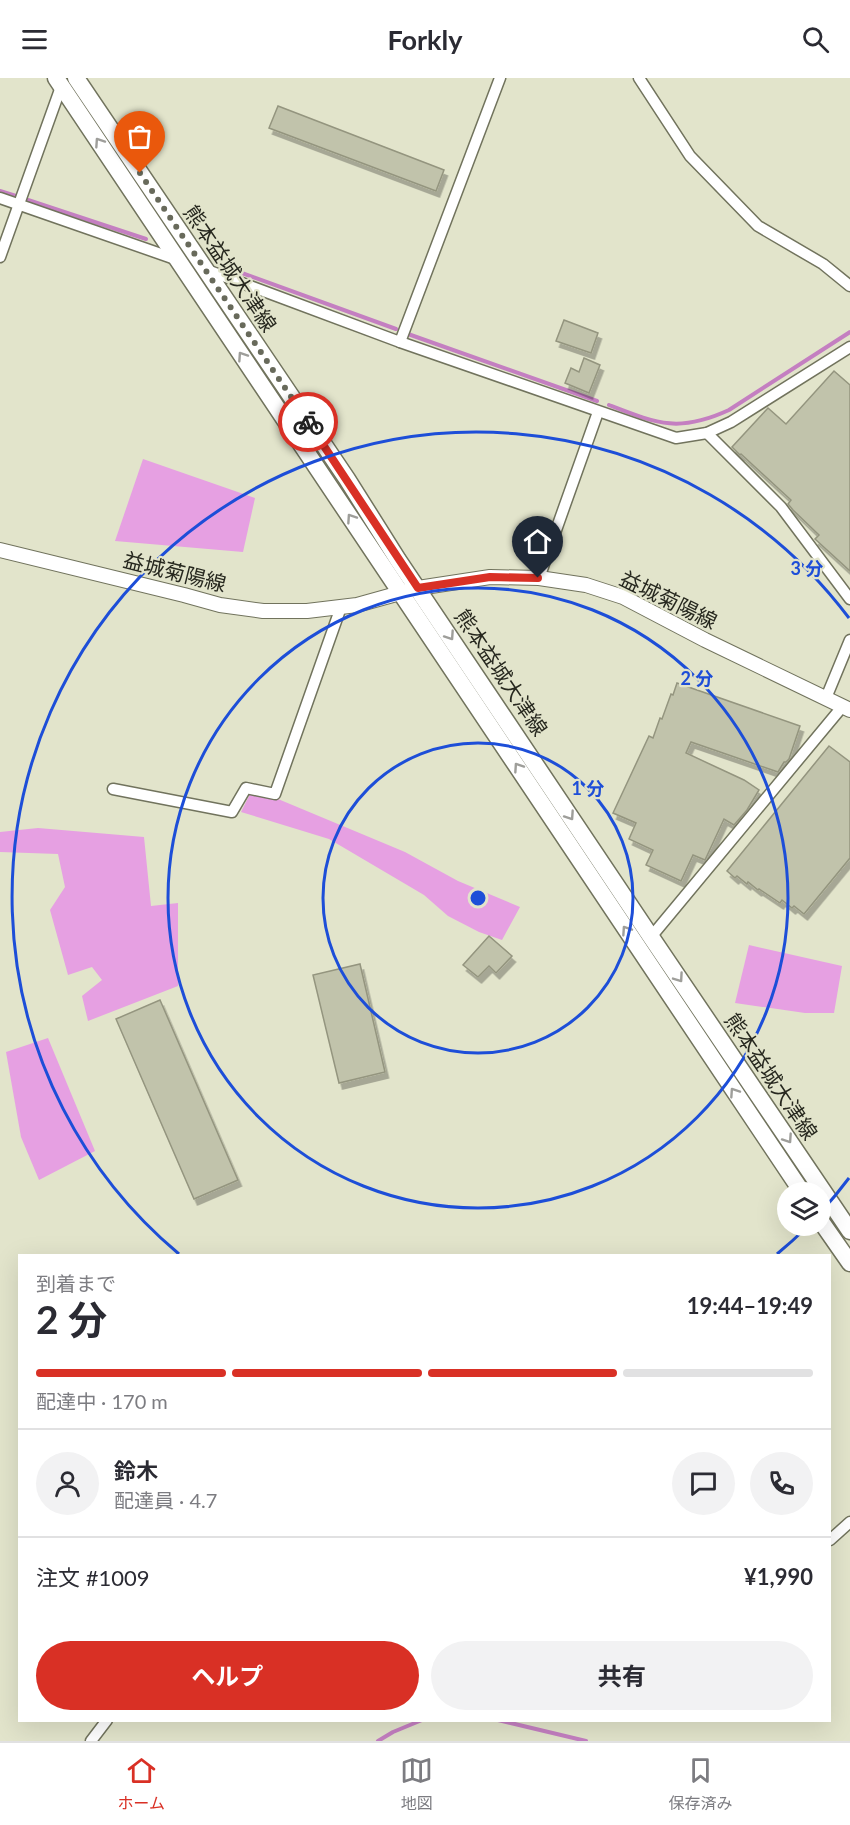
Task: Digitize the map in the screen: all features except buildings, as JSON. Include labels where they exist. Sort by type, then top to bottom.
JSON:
[{"type":"main road","name":"熊本益城大津線","points":[[64,80],[178,260],[795,1182]]},
{"type":"main road","name":"熊本益城大津線","points":[[64,80],[204,269],[850,1232]]},
{"type":"main road","name":"益城菊陽線","points":[[0,550],[220,605],[263,611],[306,611],[357,605],[418,588],[490,577],[538,578],[586,585],[623,597],[705,640],[846,708]]},
{"type":"main road","points":[[831,1236],[850,1263]]},
{"type":"street","points":[[400,342],[500,78]]},
{"type":"street","points":[[639,78],[690,156],[758,226],[823,264],[850,286]]},
{"type":"street","points":[[0,257],[64,80]]},
{"type":"street","points":[[0,198],[675,438],[706,433],[731,422],[850,348]]},
{"type":"street","points":[[538,578],[598,412]]},
{"type":"street","points":[[706,433],[781,507],[850,599]]},
{"type":"street","points":[[113,789],[232,812],[246,788],[275,794],[341,607]]},
{"type":"street","points":[[826,698],[850,640]]},
{"type":"street","points":[[651,937],[846,708]]},
{"type":"street","points":[[831,1539],[850,1522]]},
{"type":"street","points":[[91,1741],[105,1722]]},
{"type":"shaded area","points":[[143,459],[255,498],[243,552],[115,541]]},
{"type":"shaded area","points":[[251,792],[278,799],[405,852],[458,881],[520,907],[502,940],[479,932],[448,916],[424,895],[329,839],[241,812]]},
{"type":"shaded area","points":[[38,828],[144,837],[151,906],[178,903],[178,986],[88,1021],[82,996],[102,980],[92,967],[68,975],[50,910],[65,887],[58,854],[0,852],[0,832]]},
{"type":"shaded area","points":[[749,945],[842,966],[834,1013],[805,1013],[735,1003]]},
{"type":"shaded area","points":[[48,1038],[95,1151],[39,1180],[21,1137],[6,1052]]},
{"type":"waterway","points":[[0,191],[16,196]]},
{"type":"waterway","points":[[28,200],[146,239]]},
{"type":"waterway","points":[[228,268],[396,329]]},
{"type":"waterway","points":[[609,405],[655,421],[682,424],[696,422],[729,410],[850,332]]},
{"type":"waterway","points":[[408,334],[597,401]]},
{"type":"waterway","points":[[378,1741],[417,1722]]},
{"type":"waterway","points":[[506,1722],[586,1741]]},
{"type":"way so far","points":[[140,173],[308,422]]},
{"type":"route","points":[[308,422],[418,588],[490,577],[538,578]]}]
